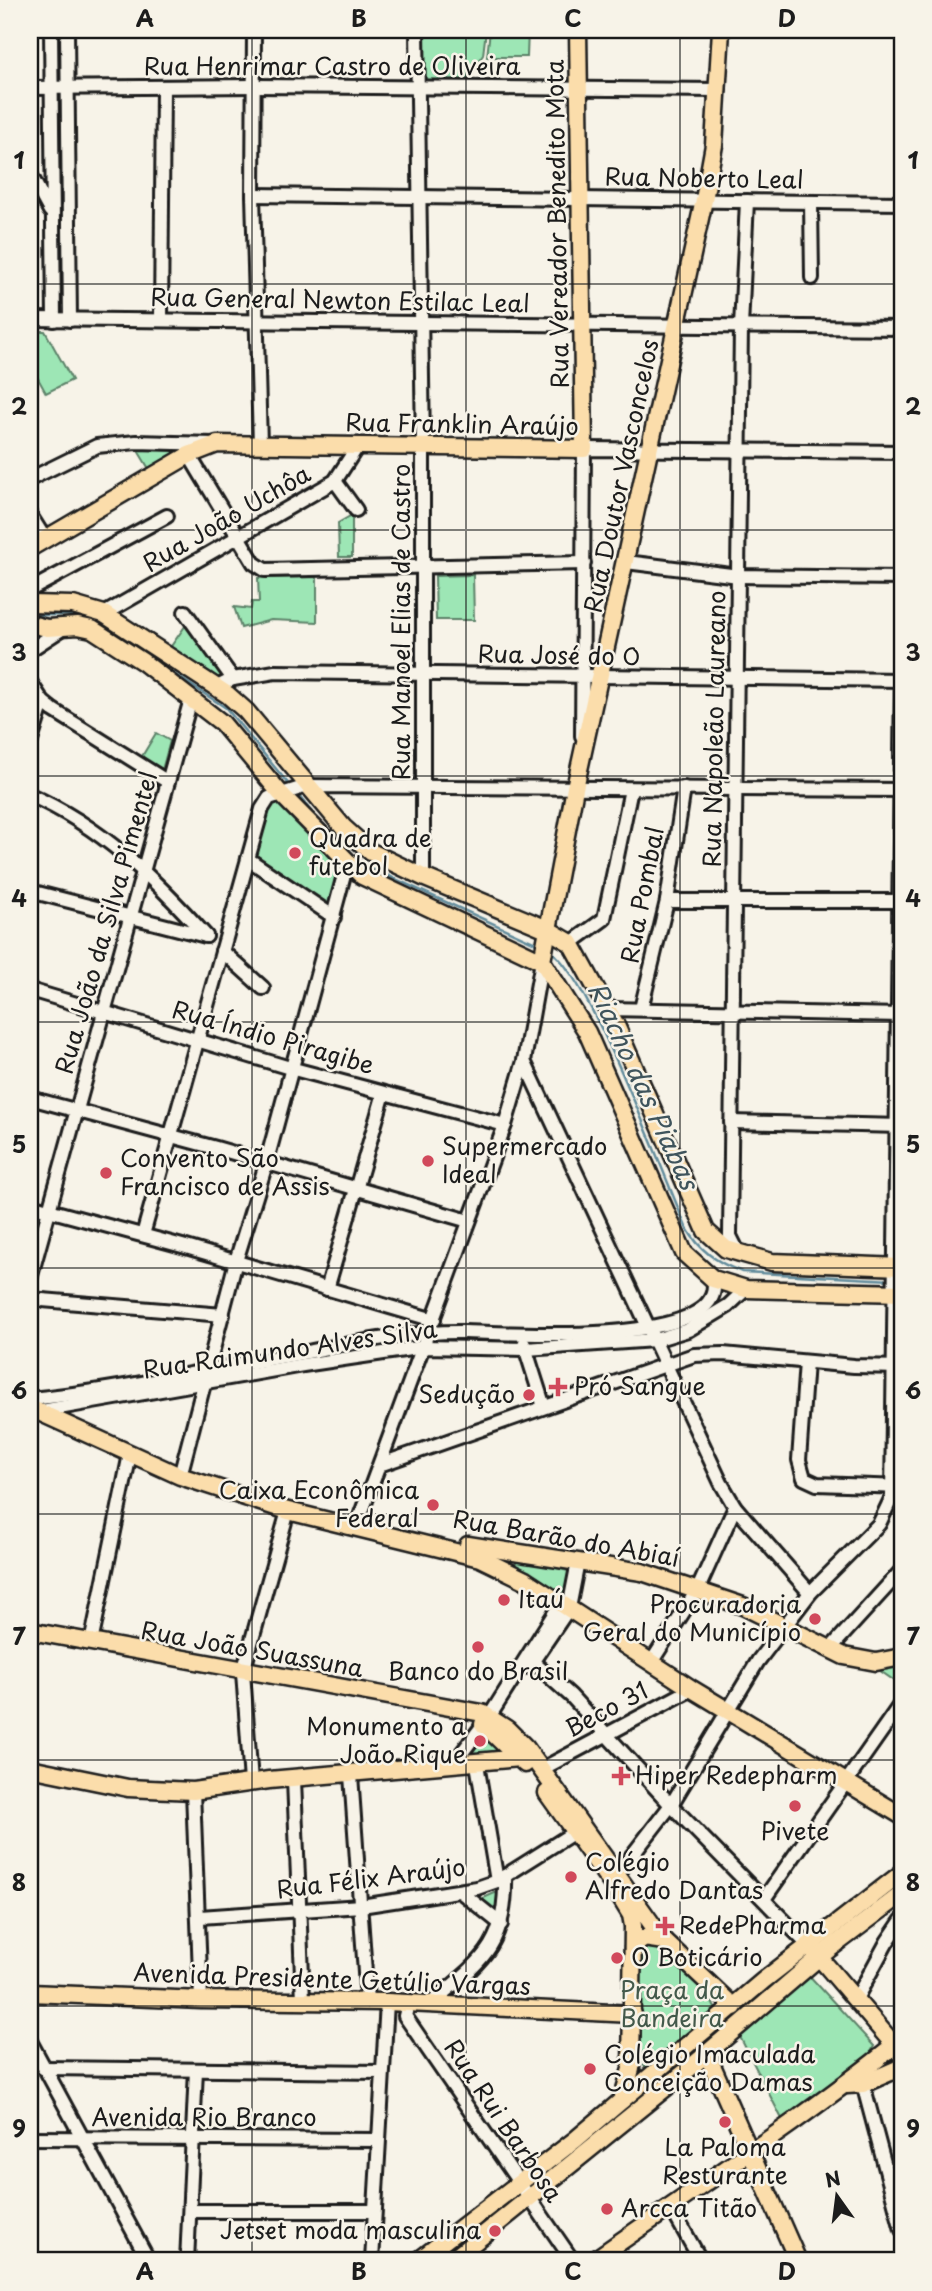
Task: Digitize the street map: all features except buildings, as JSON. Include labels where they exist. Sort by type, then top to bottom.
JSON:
[{"type":"main road","name":"Rua Vereador Benedito Mota","points":[[578,30],[584,449]]},
{"type":"main road","name":"Rua Doutor Vasconcelos","points":[[542,959],[575,788],[704,200],[719,90],[721,30]]},
{"type":"main road","name":"Rua Franklin Araújo","points":[[217,444],[584,449]]},
{"type":"main road","points":[[30,548],[189,455],[217,444]]},
{"type":"main road","points":[[30,604],[73,605],[104,614],[217,687],[246,711],[306,786],[355,839],[371,852],[571,943],[608,1009],[706,1231],[726,1249],[739,1255],[772,1262],[899,1267]]},
{"type":"main road","points":[[30,624],[47,628],[67,626],[92,629],[222,723],[280,793],[348,864],[380,886],[542,959],[587,1032],[684,1253],[713,1279],[746,1289],[899,1293]]},
{"type":"main road","name":"Rua Barão do Abiaí","points":[[31,1408],[180,1476],[288,1511],[507,1561],[578,1562],[642,1572],[698,1589],[859,1661],[876,1662],[902,1657]]},
{"type":"main road","points":[[507,1561],[565,1605],[692,1689],[845,1784],[902,1816]]},
{"type":"main road","name":"Rua João Suassuna","points":[[30,1631],[467,1712],[486,1721]]},
{"type":"main road","points":[[486,1721],[539,1781],[631,1915],[631,2069],[622,2099]]},
{"type":"main road","points":[[486,1721],[507,1729],[542,1769],[664,1941],[733,2007]]},
{"type":"main road","points":[[30,1768],[128,1788],[193,1791],[251,1782],[351,1775],[455,1762],[477,1764],[520,1758]]},
{"type":"main road","points":[[451,2261],[707,2054],[814,1951],[902,1873]]},
{"type":"main road","points":[[418,2261],[521,2183],[733,2007],[902,1894]]},
{"type":"main road","points":[[633,1947],[644,1938],[664,1941]]},
{"type":"main road","points":[[593,2261],[749,2150],[855,2084],[898,2050],[814,1951]]},
{"type":"main road","name":"Avenida Presidente Getúlio Vargas","points":[[30,1993],[201,2000],[367,2001],[386,2009],[406,2010],[430,2004],[633,2014]]},
{"type":"main road","points":[[707,2054],[798,2261]]},
{"type":"main road","points":[[855,2084],[902,2067]]},
{"type":"main road","points":[[631,2069],[659,2093]]},
{"type":"street","points":[[51,30],[54,320]]},
{"type":"street","points":[[67,30],[69,320]]},
{"type":"street","points":[[254,30],[253,195],[260,444]]},
{"type":"street","name":"Rua Manoel Elias de Castro","points":[[417,30],[424,566],[423,877]]},
{"type":"street","name":"Rua Henrimar Castro de Oliveira","points":[[30,88],[418,86],[719,90]]},
{"type":"street","points":[[161,320],[163,87]]},
{"type":"street","points":[[30,174],[52,214]]},
{"type":"street","name":"Rua Noberto Leal","points":[[253,195],[902,203]]},
{"type":"street","name":"Rua Napoleão Laureano","points":[[739,1255],[730,1236],[731,1011],[741,327],[747,201]]},
{"type":"street","points":[[811,202],[812,278]]},
{"type":"street","name":"Rua General Newton Estilac Leal","points":[[30,319],[256,319],[902,328]]},
{"type":"street","name":"Rua Franklin Araújo","points":[[30,479],[97,446],[136,442],[217,444]]},
{"type":"street","name":"Rua João Uchôa","points":[[104,614],[239,539],[335,481],[357,447]]},
{"type":"street","name":"Rua Franklin Araújo","points":[[584,449],[650,447],[740,452],[902,452]]},
{"type":"street","name":"Rua Vereador Benedito Mota","points":[[583,753],[581,677],[584,449]]},
{"type":"street","points":[[189,455],[254,563],[265,570],[584,563]]},
{"type":"street","points":[[335,481],[356,510]]},
{"type":"street","points":[[30,515],[45,539]]},
{"type":"street","points":[[30,590],[167,516]]},
{"type":"street","points":[[626,562],[739,576],[902,578]]},
{"type":"street","points":[[186,612],[233,679]]},
{"type":"street","points":[[30,650],[67,626]]},
{"type":"street","name":"Rua José do O","points":[[217,687],[233,679],[275,672],[601,678],[902,679]]},
{"type":"street","points":[[617,1875],[671,1805],[728,1710],[784,1627],[810,1593],[879,1524],[890,1507],[897,1487],[902,679]]},
{"type":"street","points":[[30,682],[43,702],[168,782]]},
{"type":"street","name":"Rua João da Silva Pimentel","points":[[30,1279],[191,699]]},
{"type":"street","points":[[30,744],[43,702]]},
{"type":"street","points":[[143,1235],[200,1039],[262,809],[269,797],[306,786],[423,789],[902,790]]},
{"type":"street","name":"Rua Pombal","points":[[641,1009],[667,901],[684,788]]},
{"type":"street","points":[[571,943],[604,919],[631,789]]},
{"type":"street","points":[[30,795],[100,834],[143,870],[206,936],[223,946],[263,988]]},
{"type":"street","points":[[248,859],[334,917]]},
{"type":"street","points":[[180,1476],[236,1261],[266,1164],[290,1068],[348,864]]},
{"type":"street","points":[[30,891],[206,936]]},
{"type":"street","points":[[667,901],[901,901]]},
{"type":"street","points":[[358,1525],[505,1125],[524,1061],[542,959]]},
{"type":"street","name":"Rua Índio Piragibe","points":[[30,990],[104,1010],[290,1068],[505,1125]]},
{"type":"street","points":[[608,1009],[900,1015]]},
{"type":"street","points":[[524,1061],[735,1507],[810,1593]]},
{"type":"street","points":[[327,1289],[384,1093]]},
{"type":"street","points":[[30,1098],[469,1222]]},
{"type":"street","points":[[731,1122],[899,1126]]},
{"type":"street","points":[[30,1205],[236,1261],[327,1289],[431,1326]]},
{"type":"street","points":[[706,1231],[730,1219]]},
{"type":"street","name":"Rua Raimundo Alves Silva","points":[[31,1408],[302,1359],[431,1326],[521,1334],[652,1335],[703,1307],[713,1298],[713,1279]]},
{"type":"street","name":"Rua Raimundo Alves Silva","points":[[302,1359],[360,1356],[424,1347],[526,1349],[652,1335],[688,1329],[728,1306],[746,1289]]},
{"type":"street","points":[[30,1299],[223,1315]]},
{"type":"street","points":[[521,1334],[544,1407]]},
{"type":"street","points":[[358,1343],[360,1356]]},
{"type":"street","points":[[382,1464],[705,1353],[898,1367]]},
{"type":"street","points":[[806,1362],[799,1447],[801,1474],[817,1484],[897,1487]]},
{"type":"street","name":"Rua Raimundo Alves Silva","points":[[31,1408],[76,1404],[207,1376]]},
{"type":"street","points":[[73,1427],[70,1412],[76,1404]]},
{"type":"street","points":[[91,1643],[130,1454]]},
{"type":"street","points":[[652,1661],[698,1589],[735,1507]]},
{"type":"street","points":[[251,1782],[243,1672],[288,1511]]},
{"type":"street","points":[[500,1699],[533,1662],[565,1605],[578,1562]]},
{"type":"street","points":[[830,1649],[902,1570]]},
{"type":"street","points":[[455,1762],[565,1605]]},
{"type":"street","points":[[533,1662],[571,1696],[671,1805],[814,1951]]},
{"type":"street","name":"Beco 31","points":[[542,1769],[692,1689]]},
{"type":"street","points":[[764,1899],[902,1702]]},
{"type":"street","points":[[430,2004],[472,1968],[499,1934],[501,1924],[501,1879],[477,1764]]},
{"type":"street","points":[[351,1775],[367,2001]]},
{"type":"street","points":[[294,1780],[303,2000]]},
{"type":"street","points":[[193,1791],[200,1917],[201,2000]]},
{"type":"street","name":"Rua Félix Araújo","points":[[200,1917],[361,1906],[461,1892],[501,1879],[573,1833]]},
{"type":"street","points":[[461,1892],[501,1924]]},
{"type":"street","points":[[856,1999],[902,1920]]},
{"type":"street","points":[[372,2261],[380,2072],[386,2009]]},
{"type":"street","name":"Rua Rui Barbosa","points":[[406,2010],[573,2261]]},
{"type":"street","points":[[30,2041],[149,2261]]},
{"type":"street","points":[[43,2068],[380,2072]]},
{"type":"street","points":[[187,2261],[195,2070]]},
{"type":"street","points":[[855,2084],[902,2230]]},
{"type":"street","name":"Avenida Rio Branco","points":[[30,2138],[377,2140]]},
{"type":"street","points":[[670,2206],[701,2261]]},
{"type":"street","points":[[190,2211],[373,2211]]},
{"type":"green space","points":[[423,30],[486,30],[483,55],[467,79],[424,80]]},
{"type":"green space","points":[[490,30],[528,30],[527,57],[487,57]]},
{"type":"green space","points":[[30,331],[45,331],[72,380],[46,393],[30,364]]},
{"type":"green space","points":[[193,445],[151,472],[137,449]]},
{"type":"green space","points":[[352,515],[352,557],[339,557],[338,523]]},
{"type":"green space","points":[[473,575],[474,620],[436,620],[435,576]]},
{"type":"green space","points":[[317,577],[317,622],[271,620],[241,628],[234,607],[251,609],[252,602],[259,602],[258,578]]},
{"type":"green space","points":[[188,622],[225,674],[217,684],[167,652]]},
{"type":"green space","points":[[156,733],[170,741],[162,770],[141,758]]},
{"type":"green space","points":[[273,803],[280,803],[342,870],[331,910],[255,858],[268,808]]},
{"type":"green space","points":[[523,1559],[568,1571],[570,1577],[565,1596],[561,1599],[519,1571],[515,1566],[517,1560]]},
{"type":"green space","points":[[902,1663],[902,1686],[876,1668]]},
{"type":"green space","points":[[480,1731],[507,1754],[464,1759]]},
{"type":"green space","points":[[497,1892],[496,1913],[479,1900]]},
{"type":"green space","name":"Praça da Bandeira","points":[[654,1945],[670,1952],[710,1998],[716,2010],[654,2064],[645,2067],[639,2059],[641,1955],[647,1947]]},
{"type":"green space","points":[[806,1972],[874,2046],[866,2063],[782,2119],[738,2033]]},
{"type":"waterway","name":"Riacho das Piabas","points":[[30,615],[73,615],[95,622]]},
{"type":"waterway","name":"Riacho das Piabas","points":[[150,658],[226,708],[291,787]]},
{"type":"waterway","name":"Riacho das Piabas","points":[[298,795],[322,825]]},
{"type":"waterway","name":"Riacho das Piabas","points":[[358,862],[540,945]]},
{"type":"waterway","name":"Riacho das Piabas","points":[[549,950],[565,966],[604,1033],[686,1227],[703,1249],[717,1260],[742,1272],[892,1280]]},
{"type":"place","name":"Quadra de futebol","points":[[295,853]]},
{"type":"place","name":"Supermercado Ideal","points":[[428,1161]]},
{"type":"place","name":"Convento São Francisco de Assis","points":[[106,1173]]},
{"type":"place","name":"Pró Sangue","points":[[558,1387]]},
{"type":"place","name":"Sedução","points":[[529,1395]]},
{"type":"place","name":"Caixa Econômica Federal","points":[[433,1505]]},
{"type":"place","name":"Itaú","points":[[504,1600]]},
{"type":"place","name":"Procuradoria Geral do Município","points":[[815,1619]]},
{"type":"place","name":"Banco do Brasil","points":[[478,1647]]},
{"type":"place","name":"Monumento a João Rique","points":[[480,1741]]},
{"type":"place","name":"Hiper Redepharm","points":[[621,1776]]},
{"type":"place","name":"Pivete","points":[[795,1806]]},
{"type":"place","name":"Colégio Alfredo Dantas","points":[[571,1877]]},
{"type":"place","name":"RedePharma","points":[[665,1926]]},
{"type":"place","name":"O Boticário","points":[[617,1958]]},
{"type":"place","name":"Colégio Imaculada Conceição Damas","points":[[590,2069]]},
{"type":"place","name":"La Paloma Resturante","points":[[725,2122]]},
{"type":"place","name":"Arcca Titão","points":[[607,2209]]},
{"type":"place","name":"Jetset moda masculina","points":[[495,2231]]}]
